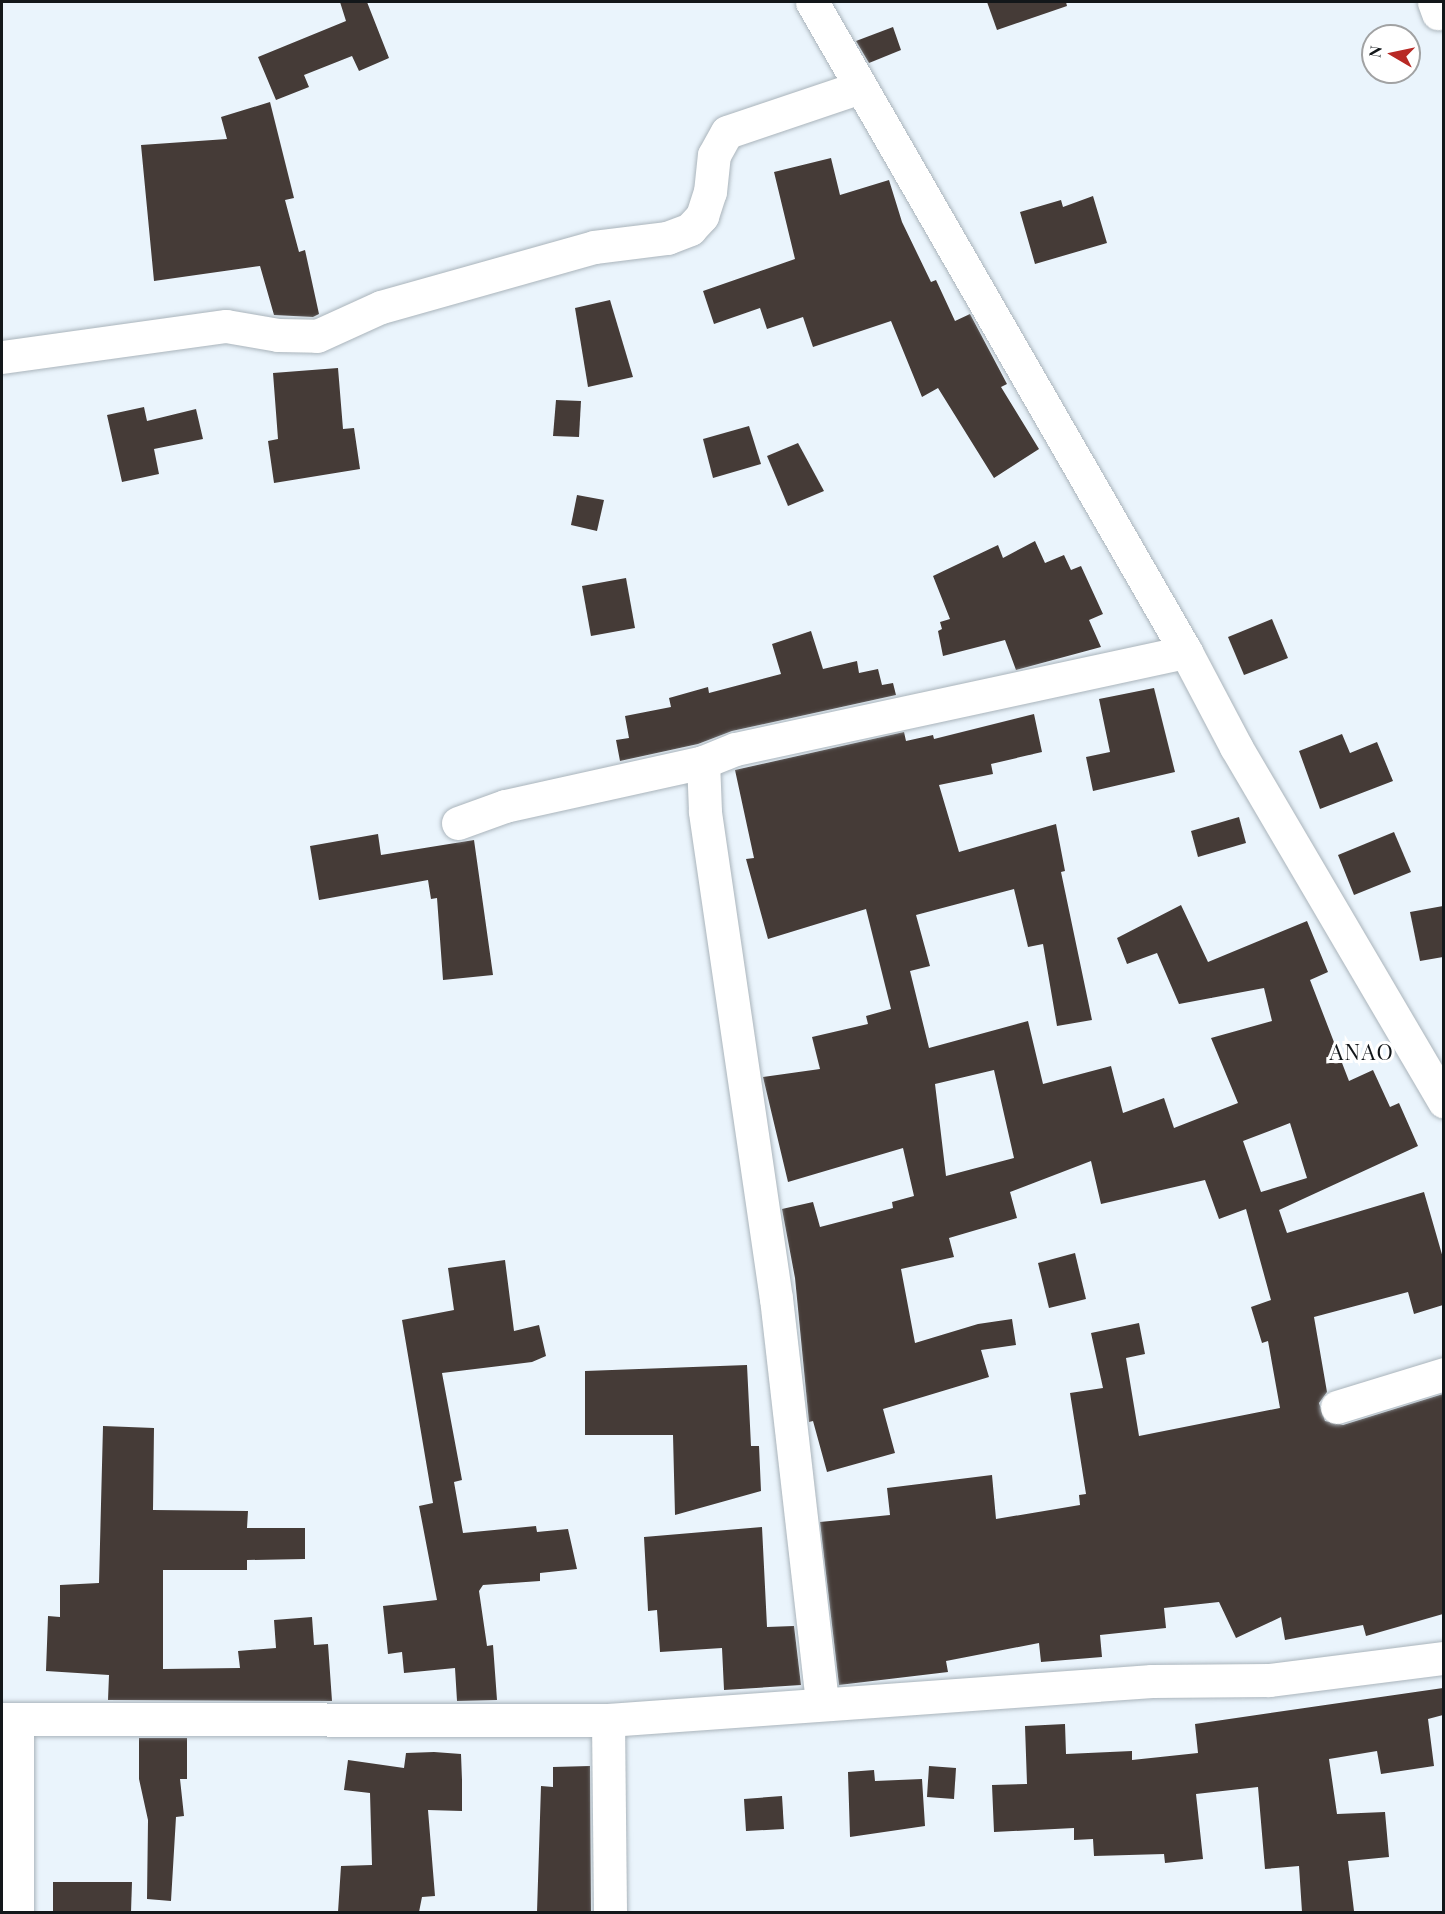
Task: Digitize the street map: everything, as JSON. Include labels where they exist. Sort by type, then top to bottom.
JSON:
[{"type":"street","points":[[812,2],[858,88],[1186,652],[1236,747],[1443,1101]]},
{"type":"street","points":[[2,357],[226,326],[278,335],[318,336],[381,307],[594,247],[667,238],[690,229],[702,216],[710,192],[714,154],[727,132],[858,88]]},
{"type":"street","points":[[458,823],[504,806],[704,762],[736,749],[1186,652]]},
{"type":"street","points":[[704,762],[705,811],[776,1299],[822,1702]]},
{"type":"street","points":[[1337,1407],[1443,1374]]},
{"type":"street","points":[[17,1912],[9,1719],[608,1720],[822,1702],[1152,1681],[1269,1680],[1443,1658]]},
{"type":"street","points":[[608,1720],[610,1912]]},
{"type":"building","points":[[340,2],[367,2],[389,58],[359,71],[352,56],[304,75],[309,87],[276,100],[258,57],[346,21]]},
{"type":"building","points":[[987,2],[1066,2],[1067,6],[997,30]]},
{"type":"building","points":[[893,27],[901,50],[869,63],[856,41]]},
{"type":"building","points":[[270,102],[294,198],[285,200],[299,252],[305,250],[319,314],[313,317],[274,315],[260,266],[154,281],[141,145],[227,139],[221,117]]},
{"type":"building","points":[[831,158],[840,195],[889,180],[902,222],[931,282],[936,280],[955,321],[970,314],[1007,384],[1001,387],[1039,449],[994,478],[938,388],[922,397],[891,321],[813,347],[803,317],[767,329],[760,308],[714,324],[703,291],[795,259],[774,172]]},
{"type":"building","points":[[1093,196],[1107,243],[1035,264],[1020,212],[1061,200],[1063,207]]},
{"type":"building","points":[[610,300],[633,377],[588,387],[575,308]]},
{"type":"building","points":[[338,368],[343,429],[354,428],[360,469],[274,483],[268,441],[278,439],[273,373]]},
{"type":"building","points":[[556,400],[581,401],[579,437],[553,436]]},
{"type":"building","points":[[144,407],[147,421],[196,409],[203,439],[154,449],[159,474],[122,482],[107,415]]},
{"type":"building","points":[[749,426],[761,464],[713,478],[703,439]]},
{"type":"building","points":[[798,443],[824,491],[788,506],[767,456]]},
{"type":"building","points":[[577,495],[604,500],[597,531],[571,525]]},
{"type":"building","points":[[1035,541],[1045,563],[1064,555],[1071,570],[1081,566],[1103,614],[1089,620],[1101,647],[1016,670],[1005,640],[943,656],[938,631],[942,629],[940,622],[950,619],[933,576],[998,545],[1003,558]]},
{"type":"building","points":[[626,578],[635,628],[591,636],[582,586]]},
{"type":"building","points":[[1272,619],[1288,658],[1244,675],[1228,637]]},
{"type":"building","points":[[811,631],[823,669],[857,661],[859,673],[878,669],[882,685],[893,683],[896,695],[732,731],[698,744],[620,761],[616,740],[629,738],[625,716],[671,707],[669,698],[708,687],[709,693],[781,674],[772,644]]},
{"type":"building","points":[[1154,688],[1175,772],[1093,791],[1086,757],[1110,752],[1099,699]]},
{"type":"building","points":[[1034,714],[1042,752],[991,764],[993,774],[939,785],[959,852],[1056,824],[1065,871],[1061,872],[1092,1020],[1057,1026],[1043,944],[1028,947],[1014,889],[916,915],[930,966],[910,971],[929,1048],[1028,1021],[1043,1084],[1111,1066],[1123,1113],[1164,1098],[1174,1128],[1238,1103],[1211,1038],[1272,1021],[1264,988],[1179,1004],[1157,953],[1127,964],[1117,938],[1181,905],[1208,962],[1307,921],[1328,972],[1310,980],[1349,1081],[1373,1070],[1390,1107],[1399,1103],[1418,1146],[1279,1210],[1287,1233],[1424,1192],[1443,1258],[1443,1305],[1414,1314],[1408,1292],[1314,1317],[1327,1392],[1319,1403],[1325,1421],[1343,1425],[1443,1394],[1443,1614],[1366,1636],[1363,1625],[1285,1640],[1281,1617],[1236,1638],[1219,1602],[1164,1608],[1166,1628],[1100,1635],[1102,1657],[1041,1662],[1039,1643],[946,1661],[948,1672],[839,1685],[820,1522],[890,1515],[887,1488],[992,1475],[996,1519],[1080,1505],[1079,1495],[1086,1494],[1070,1393],[1103,1388],[1091,1333],[1139,1323],[1145,1354],[1126,1358],[1139,1436],[1280,1408],[1268,1341],[1262,1343],[1251,1307],[1271,1300],[1246,1209],[1219,1219],[1205,1180],[1101,1204],[1091,1161],[1010,1192],[1017,1218],[949,1238],[954,1257],[901,1269],[915,1343],[978,1324],[1012,1319],[1016,1345],[981,1350],[989,1377],[883,1409],[895,1453],[827,1472],[813,1421],[809,1422],[795,1278],[782,1209],[813,1202],[820,1227],[893,1208],[892,1202],[914,1196],[903,1148],[788,1182],[763,1077],[820,1069],[812,1037],[868,1024],[866,1016],[891,1009],[866,909],[768,939],[746,859],[754,858],[735,770],[904,732],[906,741],[933,735],[934,739]],"holes":[[[994,1070],[1014,1158],[946,1176],[935,1084]],[[1290,1123],[1307,1178],[1261,1192],[1243,1141]]]},
{"type":"building","points":[[1342,734],[1350,753],[1377,742],[1393,781],[1320,809],[1299,751]]},
{"type":"building","points":[[1239,817],[1246,843],[1198,857],[1191,831]]},
{"type":"building","points":[[1394,832],[1411,872],[1354,895],[1338,855]]},
{"type":"building","points":[[378,834],[381,855],[474,840],[493,975],[443,980],[437,898],[431,899],[428,880],[319,900],[310,846]]},
{"type":"building","points":[[1443,906],[1443,957],[1420,961],[1410,912]]},
{"type":"building","points":[[1075,1253],[1086,1299],[1049,1308],[1038,1263]]},
{"type":"building","points":[[505,1260],[514,1331],[539,1325],[546,1356],[532,1362],[442,1373],[462,1480],[454,1482],[463,1533],[536,1526],[537,1532],[568,1529],[577,1569],[540,1573],[540,1581],[483,1585],[479,1591],[487,1646],[493,1645],[497,1700],[457,1701],[455,1668],[404,1673],[402,1652],[388,1654],[383,1606],[437,1600],[419,1506],[433,1503],[402,1320],[454,1310],[448,1268]]},
{"type":"building","points":[[747,1365],[751,1446],[759,1446],[761,1491],[675,1515],[673,1435],[585,1435],[585,1371]]},
{"type":"building","points":[[103,1426],[154,1428],[153,1510],[248,1511],[247,1528],[305,1528],[305,1559],[247,1560],[247,1570],[163,1570],[163,1669],[240,1668],[238,1651],[276,1648],[274,1620],[312,1617],[314,1645],[328,1644],[332,1701],[108,1700],[109,1675],[46,1671],[48,1616],[60,1617],[60,1585],[99,1583]]},
{"type":"building","points":[[762,1527],[767,1627],[794,1626],[801,1685],[724,1690],[722,1648],[660,1652],[657,1610],[648,1611],[644,1537]]},
{"type":"building","points":[[1443,1688],[1443,1715],[1428,1719],[1434,1766],[1381,1774],[1377,1751],[1329,1759],[1337,1814],[1385,1812],[1389,1857],[1348,1861],[1354,1911],[1302,1912],[1299,1866],[1265,1869],[1258,1787],[1196,1794],[1203,1859],[1165,1863],[1164,1854],[1094,1856],[1093,1839],[1074,1840],[1074,1828],[994,1832],[992,1785],[1027,1784],[1025,1726],[1065,1724],[1066,1754],[1132,1751],[1132,1760],[1198,1753],[1195,1724]]},
{"type":"building","points":[[139,1738],[187,1738],[187,1779],[180,1779],[184,1816],[176,1817],[171,1901],[147,1899],[148,1820],[139,1779]]},
{"type":"building","points":[[406,1753],[461,1754],[462,1780],[462,1811],[428,1810],[435,1896],[422,1897],[419,1912],[338,1912],[341,1866],[372,1865],[370,1793],[344,1790],[348,1760],[404,1768]]},
{"type":"building","points":[[590,1766],[591,1912],[537,1912],[541,1786],[553,1787],[553,1767]]},
{"type":"building","points":[[929,1766],[956,1768],[954,1799],[927,1797]]},
{"type":"building","points":[[874,1770],[875,1781],[922,1779],[925,1826],[850,1837],[848,1772]]},
{"type":"building","points":[[782,1796],[784,1829],[746,1831],[744,1799]]},
{"type":"building","points":[[53,1882],[132,1882],[131,1912],[53,1912]]},
{"type":"district","name":"ANAO","points":[[1362,1052]]}]
